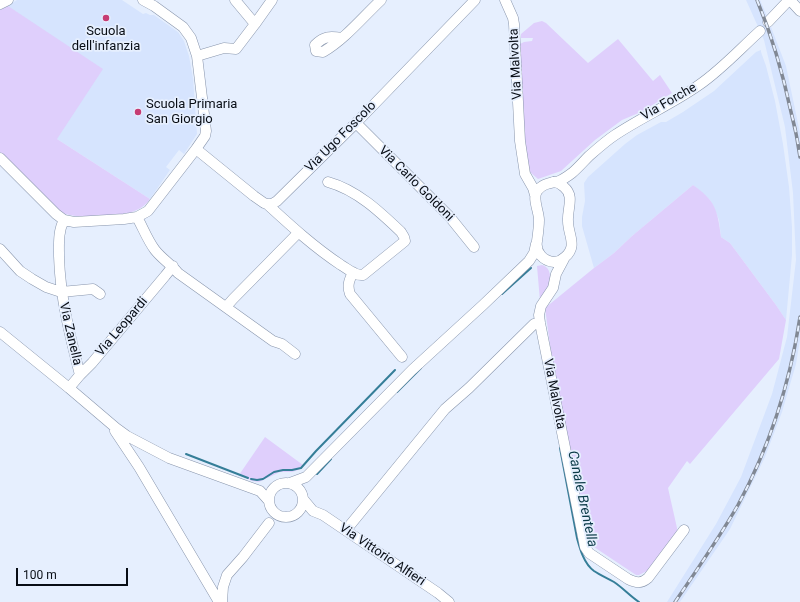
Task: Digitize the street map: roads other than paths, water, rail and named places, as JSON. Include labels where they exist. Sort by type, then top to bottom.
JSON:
[{"type":"street","points":[[0,4],[8,0]]},
{"type":"street","points":[[0,158],[56,214],[64,220],[74,222],[124,219],[137,217],[148,211],[203,140],[206,133],[197,56],[191,38],[183,26],[144,0]]},
{"type":"street","points":[[235,0],[255,24]]},
{"type":"street","points":[[197,56],[224,48],[236,49],[272,0]]},
{"type":"street","points":[[342,38],[381,0]]},
{"type":"street","name":"Via Ugo Foscolo","points":[[267,204],[272,204],[276,201],[356,123],[475,0]]},
{"type":"street","name":"Via Malvolta","points":[[505,0],[514,24],[520,141],[524,169],[533,188],[538,211],[539,222],[536,244],[534,253],[529,261]]},
{"type":"street","points":[[768,22],[794,5]]},
{"type":"street","name":"Via Forche","points":[[564,259],[571,251],[572,244],[568,221],[568,211],[571,200],[568,191],[571,178],[576,170],[589,156],[614,136],[640,119],[698,86],[718,71],[760,31]]},
{"type":"street","name":"Via Carlo Goldoni","points":[[356,123],[449,216],[474,247]]},
{"type":"street","points":[[196,149],[254,196],[267,204],[298,233],[324,253],[359,276],[363,275],[405,241],[404,237],[401,232],[372,205],[342,187],[328,182]]},
{"type":"street","name":"Via Forche","points":[[550,183],[565,178],[576,170]]},
{"type":"street","points":[[527,178],[533,182],[562,185],[568,191]]},
{"type":"street","points":[[535,195],[538,190],[550,183]]},
{"type":"street","points":[[137,217],[154,248],[178,273],[228,305],[273,341],[282,344],[295,354]]},
{"type":"street","name":"Via Zanella","points":[[64,220],[60,231],[59,275],[61,292],[80,375]]},
{"type":"street","points":[[228,305],[298,233]]},
{"type":"street","points":[[536,244],[537,250],[552,265],[556,274]]},
{"type":"street","points":[[0,249],[20,271],[46,287],[61,292]]},
{"type":"street","points":[[290,483],[306,477],[412,370],[529,261],[545,259],[555,262],[564,259]]},
{"type":"street","name":"Via Malvolta","points":[[564,259],[556,274],[553,288],[541,306],[539,315],[584,544],[587,550],[628,579],[640,583],[644,582],[648,578],[684,530]]},
{"type":"street","name":"Via Leopardi","points":[[69,388],[92,363],[172,266]]},
{"type":"street","points":[[353,272],[348,281],[348,290],[350,294],[402,357]]},
{"type":"street","name":"Via Zanella","points":[[61,292],[93,289],[100,294]]},
{"type":"street","points":[[346,530],[445,409],[469,388],[534,324],[540,323]]},
{"type":"street","points":[[0,332],[122,433],[168,458],[260,491],[277,515],[288,517],[298,512],[302,506],[306,477]]},
{"type":"street","points":[[108,421],[139,467],[204,575],[207,583],[220,602]]},
{"type":"street","points":[[139,467],[136,457],[137,452],[141,448],[148,447]]},
{"type":"street","points":[[260,491],[285,482],[296,485],[300,489],[303,497]]},
{"type":"street","points":[[269,523],[269,495],[275,486]]},
{"type":"street","name":"Via Vittorio Alfieri","points":[[303,497],[313,511],[323,515],[346,530],[449,602]]},
{"type":"street","points":[[298,512],[313,511]]},
{"type":"street","points":[[204,575],[208,579],[214,581],[223,580],[269,523],[282,517]]},
{"type":"street","points":[[225,602],[229,581],[243,557]]},
{"type":"street","points":[[220,602],[226,577]]},
{"type":"waterway","points":[[502,294],[531,268]]},
{"type":"waterway","points":[[397,392],[421,368]]},
{"type":"waterway","points":[[251,479],[263,479],[274,472],[301,468],[395,370]]},
{"type":"waterway","name":"Canale Brentella","points":[[560,448],[577,538],[585,560],[594,571],[614,582],[639,602]]},
{"type":"waterway","points":[[186,454],[248,478]]},
{"type":"waterway","points":[[317,474],[331,459]]},
{"type":"railway","points":[[757,0],[768,27],[781,69],[800,157]]},
{"type":"railway","points":[[675,602],[731,517],[760,460],[777,414],[791,366],[800,317]]},
{"type":"place","name":"Scuola dell'infanzia","points":[[106,18]]},
{"type":"place","name":"Scuola Primaria San Giorgio","points":[[138,112]]}]
